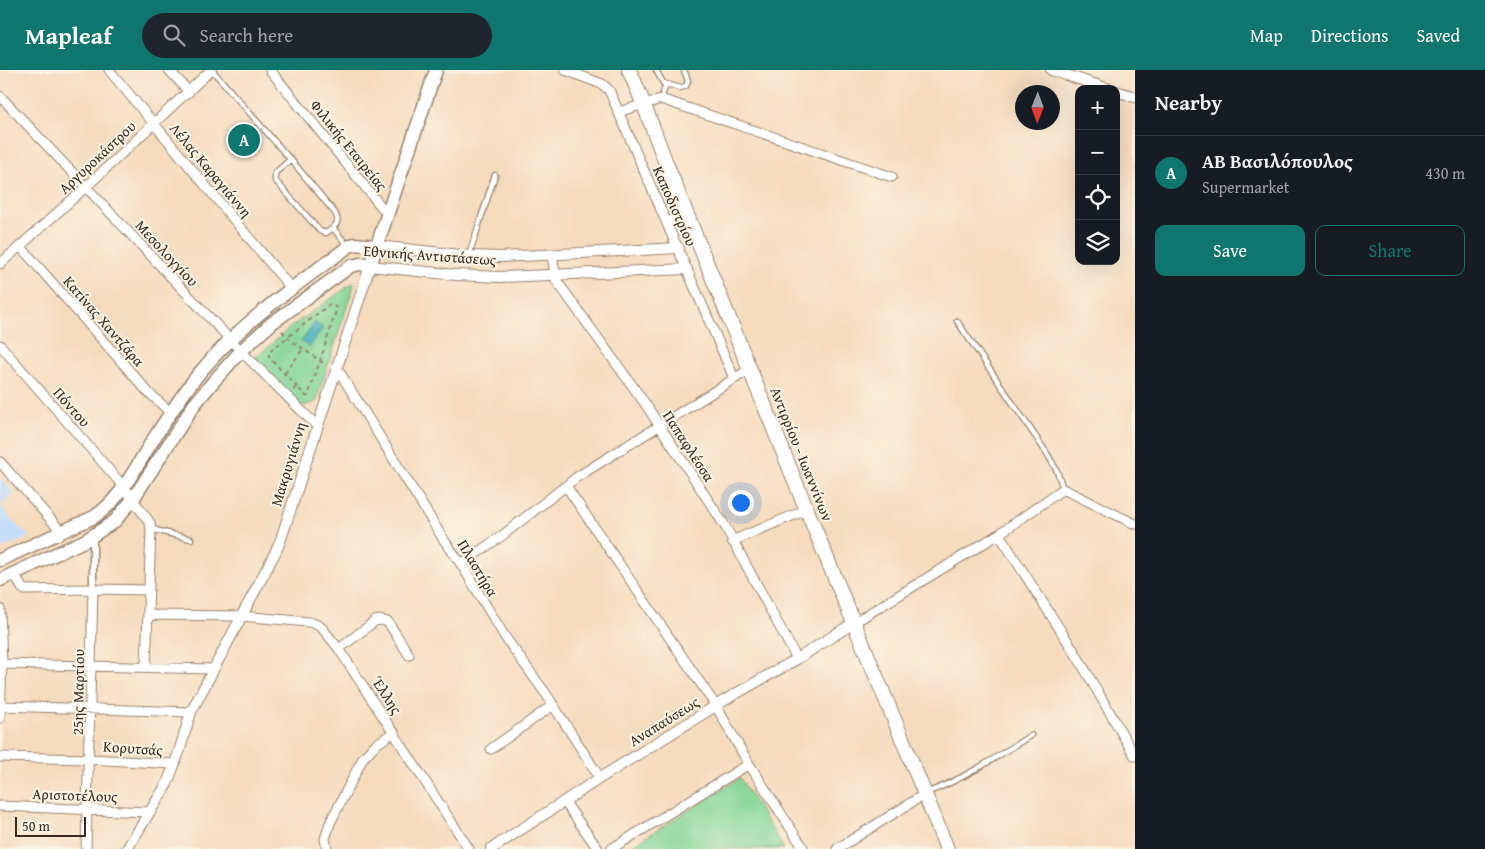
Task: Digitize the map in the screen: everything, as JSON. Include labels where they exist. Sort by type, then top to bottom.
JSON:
[{"type":"main road","name":"Μακρυγιάννη","points":[[370,266],[436,70]]},
{"type":"main road","name":"Αντιρρίου - Ιωαννίνων","points":[[628,70],[644,103],[668,168],[806,510],[855,622],[947,849]]},
{"type":"main road","name":"Εθνικής Αντιστάσεως","points":[[2,556],[94,517],[107,508],[124,486],[170,412],[202,371],[230,340],[256,315],[348,247],[354,244],[377,246]]},
{"type":"main road","name":"Εθνικής Αντιστάσεως","points":[[0,580],[93,536],[115,521],[133,499],[194,405],[241,351],[272,324],[351,266],[360,264],[370,266]]},
{"type":"street","name":"Λέλας Καραγιάννη","points":[[109,70],[291,288]]},
{"type":"street","points":[[169,70],[189,92]]},
{"type":"street","name":"Αργυροκάστρου","points":[[0,264],[212,70]]},
{"type":"street","name":"Φιλικής Εταιρείας","points":[[270,70],[388,215]]},
{"type":"street","name":"Καποδιστρίου","points":[[565,70],[605,86],[688,269],[734,378]]},
{"type":"street","points":[[1051,70],[1097,85]]},
{"type":"street","points":[[1120,92],[1135,97]]},
{"type":"street","name":"Μεσολογγίου","points":[[0,96],[230,340],[317,426]]},
{"type":"street","points":[[618,112],[661,99],[892,177]]},
{"type":"street","points":[[667,222],[688,214]]},
{"type":"street","name":"Κατίνας Χαντζάρα","points":[[20,246],[148,392],[170,412]]},
{"type":"street","name":"Εθνικής Αντιστάσεως","points":[[377,246],[469,256],[552,255],[678,248]]},
{"type":"street","name":"Παπαφλέσσα","points":[[552,255],[554,275],[577,311],[644,402],[725,526],[797,659]]},
{"type":"street","name":"Εθνικής Αντιστάσεως","points":[[370,266],[456,276],[554,275],[688,269]]},
{"type":"street","name":"Μακρυγιάννη","points":[[127,849],[148,812],[167,784],[175,764],[190,712],[281,539],[370,266]]},
{"type":"street","name":"Πόντου","points":[[0,345],[124,486],[150,524],[151,529]]},
{"type":"street","name":"Πλαστήρα","points":[[337,368],[505,637],[553,705],[600,778]]},
{"type":"street","points":[[461,564],[504,535],[577,477],[750,369]]},
{"type":"street","points":[[0,462],[62,531]]},
{"type":"street","points":[[566,486],[716,706],[749,764],[804,849]]},
{"type":"street","points":[[855,622],[999,534],[1063,490],[1135,524]]},
{"type":"street","points":[[732,541],[806,510]]},
{"type":"street","points":[[146,666],[151,529]]},
{"type":"street","points":[[999,534],[1077,656],[1135,756]]},
{"type":"street","name":"25ης Μαρτίου","points":[[86,849],[94,589],[93,536]]},
{"type":"street","points":[[14,573],[25,590],[149,590]]},
{"type":"street","points":[[0,608],[2,664],[0,718]]},
{"type":"street","name":"Έλλης","points":[[148,616],[241,616],[315,624],[324,630],[339,648],[469,849]]},
{"type":"street","points":[[339,648],[375,621],[380,620],[388,622],[409,655]]},
{"type":"street","name":"Αναπαύσεως","points":[[491,849],[600,778],[855,622]]},
{"type":"street","points":[[2,664],[213,669]]},
{"type":"street","points":[[491,749],[553,705]]},
{"type":"street","points":[[0,706],[190,712]]},
{"type":"street","points":[[327,849],[325,839],[330,823],[363,758],[374,746],[394,732]]},
{"type":"street","name":"Κορυτσάς","points":[[0,757],[90,759],[175,764]]},
{"type":"street","points":[[611,849],[749,764]]},
{"type":"street","points":[[837,849],[925,794]]},
{"type":"street","points":[[564,801],[598,849]]},
{"type":"street","name":"Αριστοτέλους","points":[[0,806],[148,812]]},
{"type":"lane","points":[[212,70],[290,159],[337,217],[338,223],[326,233],[320,231],[275,180],[275,173],[290,159]]},
{"type":"lane","points":[[656,70],[661,80],[666,84],[680,88],[686,86],[689,80],[684,70]]},
{"type":"lane","points":[[661,99],[666,84]]},
{"type":"lane","points":[[469,256],[495,175]]},
{"type":"lane","points":[[333,228],[348,247]]},
{"type":"lane","points":[[957,322],[1048,455],[1057,471],[1063,490]]},
{"type":"lane","points":[[151,529],[191,539]]},
{"type":"lane","points":[[925,794],[948,785],[981,767],[1032,735]]},
{"type":"path","points":[[330,304],[337,308],[320,361],[308,396],[306,396],[268,354],[330,304]]},
{"type":"path","points":[[288,338],[320,361],[337,368]]},
{"type":"path","points":[[285,374],[303,349]]},
{"type":"path","points":[[287,396],[297,387]]},
{"type":"shaded area","points":[[0,478],[14,493],[1,505],[11,520],[30,537],[2,548],[0,546]]},
{"type":"green space","points":[[353,283],[354,285],[316,402],[302,406],[254,359],[292,326]]},
{"type":"green space","points":[[740,778],[784,849],[627,849]]},
{"type":"water","points":[[315,322],[323,328],[310,347],[301,342]]},
{"type":"place","name":"ΑΒ Βασιλόπουλος","points":[[244,140]]}]
